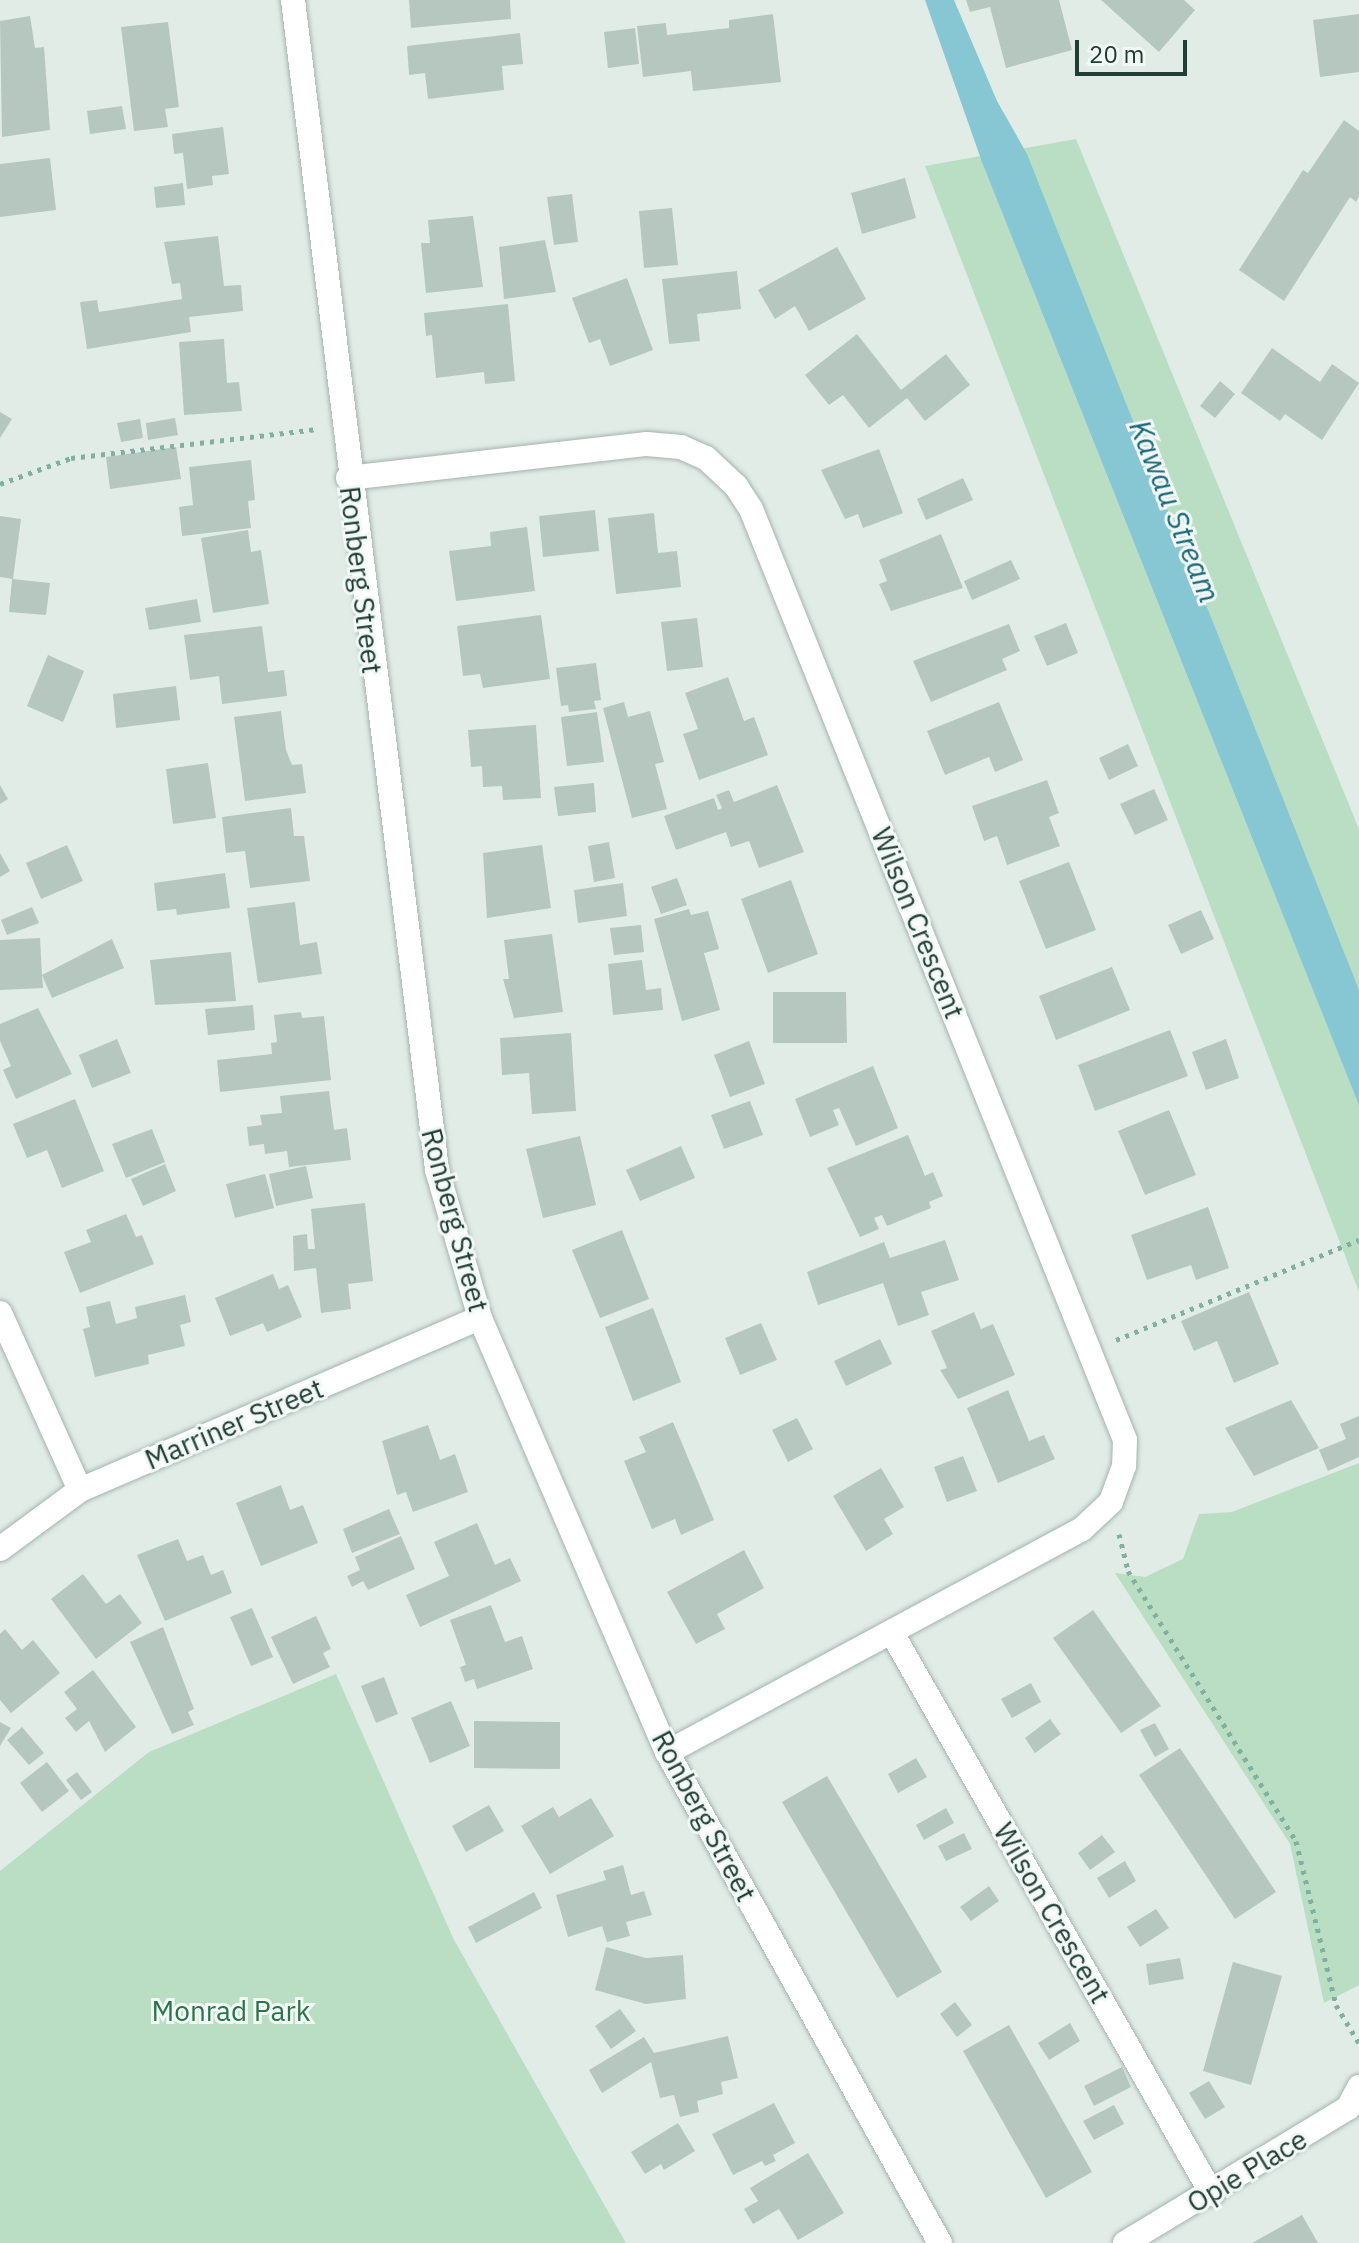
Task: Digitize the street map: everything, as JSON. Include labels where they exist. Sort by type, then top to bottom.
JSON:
[{"type":"street","name":"Ronberg Street","points":[[293,0],[430,1141],[480,1318],[667,1752],[940,2243]]},
{"type":"street","name":"Wilson Crescent","points":[[348,478],[647,444],[681,447],[706,458],[736,486],[751,509],[1125,1440],[1124,1466],[1111,1502],[1082,1529],[667,1752]]},
{"type":"street","points":[[0,1313],[80,1490]]},
{"type":"street","name":"Marriner Street","points":[[0,1549],[80,1490],[480,1318]]},
{"type":"street","name":"Wilson Crescent","points":[[892,1633],[1212,2194]]},
{"type":"street","name":"Opie Place","points":[[1125,2243],[1212,2194],[1348,2108],[1359,2087]]},
{"type":"path","points":[[0,484],[71,458],[342,426]]},
{"type":"path","points":[[1091,1350],[1359,1240]]},
{"type":"path","points":[[1111,1502],[1128,1571],[1296,1841],[1336,2005],[1359,2043]]},
{"type":"green space","points":[[1076,139],[1359,829],[1359,1292],[925,166]]},
{"type":"green space","points":[[1359,1463],[1359,1985],[1324,2003],[1290,1844],[1115,1573],[1145,1577],[1183,1559],[1199,1514],[1232,1512]]},
{"type":"green space","name":"Monrad Park","points":[[336,1674],[454,1940],[626,2243],[0,2243],[0,1871],[149,1752]]},
{"type":"water","points":[[925,0],[954,0],[997,101],[1027,154],[1359,990],[1359,1105],[982,162]]},
{"type":"building","points":[[409,0],[510,0],[511,19],[411,28]]},
{"type":"building","points":[[966,0],[1059,0],[1072,50],[1006,68],[990,7],[970,12]]},
{"type":"building","points":[[1101,0],[1184,0],[1195,10],[1159,52]]},
{"type":"building","points":[[773,14],[781,82],[693,91],[691,71],[643,77],[637,26],[666,23],[667,35],[729,28],[729,20]]},
{"type":"building","points":[[1359,14],[1359,72],[1320,77],[1313,20]]},
{"type":"building","points":[[30,16],[35,48],[44,47],[50,130],[2,137],[0,21]]},
{"type":"building","points":[[168,22],[179,107],[165,109],[168,127],[134,131],[121,27]]},
{"type":"building","points":[[635,28],[639,64],[608,68],[604,32]]},
{"type":"building","points":[[520,33],[523,64],[502,66],[504,90],[428,99],[425,73],[409,75],[407,46]]},
{"type":"building","points":[[122,106],[126,129],[90,134],[87,111]]},
{"type":"building","points":[[1344,120],[1359,131],[1359,197],[1356,202],[1350,197],[1284,301],[1239,270],[1303,170],[1308,173]]},
{"type":"building","points":[[223,127],[229,174],[212,176],[213,185],[187,189],[183,153],[174,154],[172,134]]},
{"type":"building","points":[[50,158],[56,210],[0,217],[0,164]]},
{"type":"building","points":[[905,178],[916,218],[862,234],[851,193]]},
{"type":"building","points":[[183,183],[185,205],[156,208],[154,187]]},
{"type":"building","points":[[572,194],[578,242],[554,245],[547,197]]},
{"type":"building","points":[[672,208],[678,265],[644,268],[639,211]]},
{"type":"building","points":[[473,216],[483,287],[426,293],[421,243],[430,243],[428,220]]},
{"type":"building","points":[[218,236],[224,286],[241,285],[243,311],[189,317],[191,332],[87,349],[80,302],[97,300],[99,312],[182,299],[180,283],[172,284],[164,242]]},
{"type":"building","points":[[545,240],[556,292],[504,299],[499,247]]},
{"type":"building","points":[[837,247],[866,299],[809,331],[795,306],[775,319],[758,290]]},
{"type":"building","points":[[737,271],[741,309],[697,314],[700,341],[669,344],[662,279]]},
{"type":"building","points":[[627,278],[653,350],[610,366],[600,339],[589,343],[572,298]]},
{"type":"building","points":[[508,304],[515,381],[485,384],[484,372],[436,378],[432,335],[426,336],[424,313]]},
{"type":"building","points":[[857,334],[901,390],[946,354],[970,385],[925,421],[907,398],[869,428],[843,395],[829,405],[805,375]]},
{"type":"building","points":[[224,339],[227,383],[239,382],[242,411],[184,415],[179,342]]},
{"type":"building","points":[[1272,348],[1320,382],[1332,364],[1359,383],[1322,440],[1285,414],[1280,421],[1241,393]]},
{"type":"building","points":[[1220,381],[1235,394],[1215,418],[1200,406]]},
{"type":"building","points":[[0,412],[12,419],[0,438]]},
{"type":"building","points":[[175,418],[178,435],[148,440],[146,423]]},
{"type":"building","points":[[140,419],[143,438],[121,442],[117,423]]},
{"type":"building","points":[[176,447],[181,479],[110,489],[106,457]]},
{"type":"building","points":[[879,449],[903,513],[863,528],[858,514],[845,519],[821,470]]},
{"type":"building","points":[[251,460],[255,500],[248,501],[251,528],[182,536],[179,507],[193,505],[189,467]]},
{"type":"building","points":[[963,478],[973,500],[926,520],[917,499]]},
{"type":"building","points":[[595,510],[599,551],[543,557],[539,516]]},
{"type":"building","points":[[654,513],[658,553],[677,551],[681,587],[616,594],[608,518]]},
{"type":"building","points":[[0,516],[21,519],[13,579],[0,577]]},
{"type":"building","points":[[527,527],[535,591],[456,601],[449,551],[491,546],[490,532]]},
{"type":"building","points":[[248,530],[251,552],[261,550],[269,604],[213,613],[201,538]]},
{"type":"building","points":[[941,534],[963,588],[891,611],[879,584],[887,581],[879,560]]},
{"type":"building","points":[[1011,560],[1020,579],[972,600],[964,581]]},
{"type":"building","points":[[12,579],[50,583],[46,615],[9,612]]},
{"type":"building","points":[[197,599],[201,622],[149,630],[145,608]]},
{"type":"building","points":[[541,615],[550,679],[483,688],[480,674],[463,676],[457,626]]},
{"type":"building","points":[[697,618],[703,667],[667,671],[661,622]]},
{"type":"building","points":[[1066,623],[1078,653],[1047,666],[1034,636]]},
{"type":"building","points":[[1009,624],[1020,651],[1002,659],[1007,670],[931,702],[913,661]]},
{"type":"building","points":[[262,626],[268,672],[284,670],[287,696],[222,704],[219,676],[190,680],[184,635]]},
{"type":"building","points":[[48,655],[84,671],[63,722],[27,706]]},
{"type":"building","points":[[596,663],[601,700],[594,701],[596,709],[569,712],[568,705],[561,706],[556,668]]},
{"type":"building","points":[[728,677],[744,721],[754,717],[768,755],[699,780],[683,734],[698,729],[685,693]]},
{"type":"building","points":[[176,686],[180,720],[116,728],[113,694]]},
{"type":"building","points":[[624,702],[628,717],[650,711],[664,762],[655,764],[667,809],[632,818],[603,708]]},
{"type":"building","points":[[999,702],[1023,760],[995,772],[989,757],[945,775],[927,731]]},
{"type":"building","points":[[281,711],[286,750],[292,765],[302,764],[306,793],[245,801],[234,717]]},
{"type":"building","points":[[597,712],[604,762],[567,766],[561,717]]},
{"type":"building","points":[[536,725],[541,798],[503,800],[502,786],[483,787],[482,766],[471,767],[468,730]]},
{"type":"building","points":[[1128,744],[1138,766],[1109,780],[1099,758]]},
{"type":"building","points":[[208,763],[216,818],[173,824],[166,769]]},
{"type":"building","points":[[1047,780],[1059,813],[1049,817],[1060,846],[1007,865],[997,836],[984,841],[972,806]]},
{"type":"building","points":[[594,783],[596,812],[558,816],[554,787]]},
{"type":"building","points":[[0,785],[8,799],[0,804]]},
{"type":"building","points":[[777,785],[804,852],[759,868],[749,841],[731,847],[726,832],[676,850],[664,816],[714,798],[718,810],[722,808],[716,795],[729,790],[734,802]]},
{"type":"building","points":[[1154,789],[1168,820],[1135,835],[1120,804]]},
{"type":"building","points":[[291,808],[294,836],[304,836],[310,881],[250,888],[245,851],[226,853],[222,817]]},
{"type":"building","points":[[609,842],[615,878],[594,882],[588,846]]},
{"type":"building","points":[[67,845],[83,881],[41,899],[26,863]]},
{"type":"building","points":[[542,845],[551,908],[487,918],[483,853]]},
{"type":"building","points":[[0,853],[10,871],[0,877]]},
{"type":"building","points":[[1069,862],[1096,930],[1046,949],[1019,881]]},
{"type":"building","points":[[225,873],[230,908],[177,915],[176,909],[157,911],[154,883]]},
{"type":"building","points":[[677,878],[687,905],[661,914],[651,887]]},
{"type":"building","points":[[791,880],[818,954],[768,973],[741,899]]},
{"type":"building","points":[[623,883],[627,916],[578,923],[574,890]]},
{"type":"building","points":[[295,902],[300,945],[317,942],[322,974],[258,983],[247,908]]},
{"type":"building","points":[[32,907],[39,923],[7,935],[1,920]]},
{"type":"building","points":[[689,909],[691,915],[708,911],[719,949],[704,953],[720,1010],[682,1021],[654,919]]},
{"type":"building","points":[[1201,910],[1214,939],[1181,954],[1168,925]]},
{"type":"building","points":[[641,925],[644,952],[614,955],[610,928]]},
{"type":"building","points":[[552,934],[563,1012],[514,1018],[503,979],[509,979],[504,940]]},
{"type":"building","points":[[40,938],[43,988],[0,990],[0,940]]},
{"type":"building","points":[[112,939],[124,968],[52,998],[42,975]]},
{"type":"building","points":[[231,952],[236,1001],[155,1005],[150,960]]},
{"type":"building","points":[[642,960],[646,990],[661,988],[663,1010],[613,1015],[608,964]]},
{"type":"building","points":[[1112,967],[1130,1010],[1056,1040],[1039,996]]},
{"type":"building","points":[[773,992],[846,992],[847,1043],[773,1043]]},
{"type":"building","points":[[253,1005],[255,1030],[208,1035],[205,1009]]},
{"type":"building","points":[[38,1008],[72,1074],[16,1099],[3,1070],[11,1066],[0,1041],[0,1024]]},
{"type":"building","points":[[301,1012],[302,1018],[324,1016],[331,1080],[220,1092],[217,1060],[272,1054],[271,1043],[277,1042],[274,1015]]},
{"type":"building","points":[[1170,1030],[1188,1076],[1095,1111],[1078,1065]]},
{"type":"building","points":[[571,1033],[576,1111],[532,1114],[529,1073],[502,1075],[500,1038]]},
{"type":"building","points":[[117,1039],[131,1073],[92,1088],[79,1055]]},
{"type":"building","points":[[1226,1039],[1239,1078],[1206,1090],[1192,1052]]},
{"type":"building","points":[[749,1041],[765,1084],[730,1097],[714,1055]]},
{"type":"building","points":[[873,1066],[898,1128],[856,1146],[839,1108],[833,1110],[839,1125],[810,1137],[795,1099]]},
{"type":"building","points":[[329,1091],[334,1130],[347,1128],[351,1160],[289,1167],[287,1151],[265,1154],[264,1144],[249,1146],[247,1127],[262,1125],[260,1115],[282,1113],[280,1096]]},
{"type":"building","points":[[75,1099],[104,1171],[62,1188],[47,1150],[27,1158],[13,1124]]},
{"type":"building","points":[[750,1101],[763,1135],[724,1149],[711,1115]]},
{"type":"building","points":[[1169,1110],[1196,1175],[1145,1195],[1118,1131]]},
{"type":"building","points":[[152,1129],[165,1162],[126,1178],[112,1144]]},
{"type":"building","points":[[908,1135],[925,1176],[933,1172],[943,1196],[929,1202],[931,1208],[887,1226],[882,1215],[874,1218],[879,1229],[860,1237],[827,1168]]},
{"type":"building","points":[[580,1136],[596,1205],[543,1218],[526,1149]]},
{"type":"building","points":[[681,1146],[695,1178],[640,1201],[626,1170]]},
{"type":"building","points":[[165,1164],[176,1191],[143,1206],[131,1179]]},
{"type":"building","points":[[306,1166],[313,1198],[276,1206],[269,1174]]},
{"type":"building","points":[[265,1174],[274,1208],[235,1218],[226,1184]]},
{"type":"building","points":[[365,1203],[373,1281],[348,1284],[351,1309],[321,1313],[316,1268],[294,1271],[293,1236],[307,1234],[308,1249],[315,1249],[311,1209]]},
{"type":"building","points":[[1208,1207],[1229,1268],[1196,1280],[1191,1265],[1147,1280],[1131,1235]]},
{"type":"building","points":[[126,1214],[136,1237],[142,1235],[154,1264],[80,1293],[64,1252],[91,1242],[86,1230]]},
{"type":"building","points":[[622,1230],[649,1299],[600,1318],[572,1250]]},
{"type":"building","points":[[945,1240],[959,1280],[921,1292],[929,1315],[898,1326],[883,1283],[818,1305],[807,1272],[884,1242],[890,1258]]},
{"type":"building","points":[[273,1274],[279,1289],[288,1285],[302,1317],[267,1332],[263,1323],[230,1336],[215,1298]]},
{"type":"building","points":[[1249,1292],[1279,1364],[1234,1383],[1217,1341],[1194,1351],[1181,1321]]},
{"type":"building","points":[[185,1295],[191,1322],[180,1325],[185,1346],[148,1355],[149,1364],[95,1377],[83,1329],[90,1327],[86,1307],[110,1301],[116,1324],[137,1318],[135,1307]]},
{"type":"building","points":[[653,1308],[681,1382],[633,1401],[605,1327]]},
{"type":"building","points":[[974,1312],[981,1329],[993,1324],[1015,1375],[958,1399],[940,1370],[947,1368],[931,1331]]},
{"type":"building","points":[[761,1323],[777,1360],[740,1375],[725,1338]]},
{"type":"building","points":[[880,1339],[892,1364],[846,1386],[834,1361]]},
{"type":"building","points":[[1008,1390],[1029,1441],[1044,1435],[1055,1459],[998,1483],[967,1408]]},
{"type":"building","points":[[1291,1400],[1319,1448],[1254,1476],[1225,1428]]},
{"type":"building","points":[[1359,1416],[1359,1457],[1328,1471],[1319,1450],[1346,1439],[1340,1424]]},
{"type":"building","points":[[797,1418],[813,1449],[788,1462],[772,1430]]},
{"type":"building","points":[[673,1422],[714,1520],[681,1535],[675,1519],[652,1529],[624,1461],[646,1452],[639,1437]]},
{"type":"building","points":[[428,1425],[440,1460],[455,1454],[468,1492],[413,1512],[406,1492],[397,1495],[382,1441]]},
{"type":"building","points":[[963,1456],[977,1491],[947,1502],[934,1467]]},
{"type":"building","points":[[881,1468],[904,1507],[884,1519],[893,1534],[866,1551],[833,1496]]},
{"type":"building","points":[[281,1485],[290,1510],[303,1505],[318,1543],[261,1566],[236,1503]]},
{"type":"building","points":[[389,1509],[400,1534],[352,1553],[343,1529]]},
{"type":"building","points":[[477,1523],[495,1565],[510,1558],[521,1581],[420,1627],[406,1595],[449,1576],[434,1542]]},
{"type":"building","points":[[401,1536],[415,1569],[368,1590],[363,1581],[352,1587],[347,1576],[360,1570],[355,1557]]},
{"type":"building","points":[[178,1539],[187,1561],[203,1555],[211,1575],[223,1570],[232,1593],[165,1621],[137,1555]]},
{"type":"building","points":[[744,1550],[764,1588],[717,1614],[725,1629],[696,1644],[667,1592]]},
{"type":"building","points":[[83,1574],[106,1604],[120,1594],[142,1623],[96,1659],[51,1599]]},
{"type":"building","points":[[491,1605],[505,1642],[522,1636],[533,1669],[477,1689],[474,1679],[465,1682],[460,1667],[466,1665],[450,1620]]},
{"type":"building","points":[[252,1608],[273,1657],[251,1666],[230,1617]]},
{"type":"building","points":[[1093,1610],[1161,1706],[1121,1733],[1053,1638]]},
{"type":"building","points":[[316,1616],[331,1649],[323,1653],[330,1667],[293,1684],[271,1637]]},
{"type":"building","points":[[163,1627],[194,1709],[188,1712],[194,1725],[172,1734],[130,1642]]},
{"type":"building","points":[[5,1629],[22,1650],[33,1640],[60,1673],[11,1713],[0,1700],[0,1634]]},
{"type":"building","points":[[93,1670],[136,1727],[105,1752],[89,1721],[76,1732],[65,1718],[77,1709],[64,1692]]},
{"type":"building","points":[[384,1677],[398,1714],[376,1723],[361,1686]]},
{"type":"building","points":[[1031,1683],[1041,1702],[1012,1718],[1001,1699]]},
{"type":"building","points":[[451,1701],[470,1746],[430,1763],[411,1718]]},
{"type":"building","points":[[1050,1719],[1061,1734],[1035,1753],[1025,1738]]},
{"type":"building","points":[[474,1721],[560,1722],[560,1769],[474,1768]]},
{"type":"building","points":[[0,1722],[11,1728],[0,1746]]},
{"type":"building","points":[[1155,1723],[1169,1749],[1155,1757],[1140,1730]]},
{"type":"building","points":[[22,1727],[44,1753],[29,1765],[7,1740]]},
{"type":"building","points":[[1180,1748],[1276,1892],[1235,1919],[1139,1775]]},
{"type":"building","points":[[916,1758],[927,1777],[898,1793],[888,1774]]},
{"type":"building","points":[[47,1762],[69,1791],[42,1812],[20,1783]]},
{"type":"building","points":[[77,1772],[92,1792],[81,1800],[66,1780]]},
{"type":"building","points":[[827,1776],[942,1972],[897,1998],[782,1802]]},
{"type":"building","points":[[591,1798],[614,1836],[550,1874],[521,1826],[553,1807],[559,1817]]},
{"type":"building","points":[[489,1805],[504,1831],[466,1852],[452,1826]]},
{"type":"building","points":[[946,1808],[954,1823],[924,1840],[916,1825]]},
{"type":"building","points":[[964,1833],[972,1849],[946,1861],[938,1846]]},
{"type":"building","points":[[1102,1835],[1115,1852],[1090,1870],[1078,1853]]},
{"type":"building","points":[[1125,1861],[1136,1881],[1109,1898],[1097,1878]]},
{"type":"building","points":[[623,1865],[631,1895],[644,1891],[652,1915],[626,1922],[630,1936],[607,1942],[602,1926],[568,1937],[556,1895],[606,1880],[603,1871]]},
{"type":"building","points":[[989,1886],[999,1901],[971,1921],[960,1907]]},
{"type":"building","points":[[534,1892],[542,1908],[476,1943],[468,1927]]},
{"type":"building","points":[[1156,1909],[1169,1928],[1140,1947],[1127,1927]]},
{"type":"building","points":[[606,1947],[646,1958],[683,1955],[686,1999],[646,2004],[595,1990]]},
{"type":"building","points":[[1180,1958],[1184,1979],[1149,1985],[1146,1964]]},
{"type":"building","points":[[1233,1962],[1282,1976],[1251,2085],[1203,2071]]},
{"type":"building","points":[[955,2002],[972,2025],[957,2037],[940,2014]]},
{"type":"building","points":[[620,2009],[636,2031],[611,2049],[595,2026]]},
{"type":"building","points":[[1070,2023],[1080,2041],[1049,2060],[1038,2043]]},
{"type":"building","points":[[1009,2025],[1092,2172],[1046,2198],[963,2051]]},
{"type":"building","points":[[728,2036],[738,2078],[721,2082],[723,2094],[697,2101],[699,2112],[680,2117],[674,2095],[660,2098],[651,2062],[602,2093],[589,2070],[644,2037],[654,2053]]},
{"type":"building","points":[[1122,2067],[1131,2087],[1094,2106],[1084,2086]]},
{"type":"building","points":[[1209,2081],[1225,2107],[1205,2119],[1189,2093]]},
{"type":"building","points":[[774,2103],[795,2143],[773,2155],[776,2161],[765,2166],[762,2161],[733,2175],[712,2134]]},
{"type":"building","points":[[1114,2105],[1124,2124],[1094,2140],[1083,2121]]},
{"type":"building","points":[[678,2123],[695,2151],[664,2170],[661,2164],[645,2174],[631,2152]]},
{"type":"building","points":[[808,2153],[844,2213],[798,2240],[779,2209],[753,2224],[744,2209],[758,2201],[750,2188]]},
{"type":"building","points":[[1302,2215],[1318,2243],[1252,2243]]},
{"type":"water label","name":"Kawau Stream","points":[[1175,511]]}]
